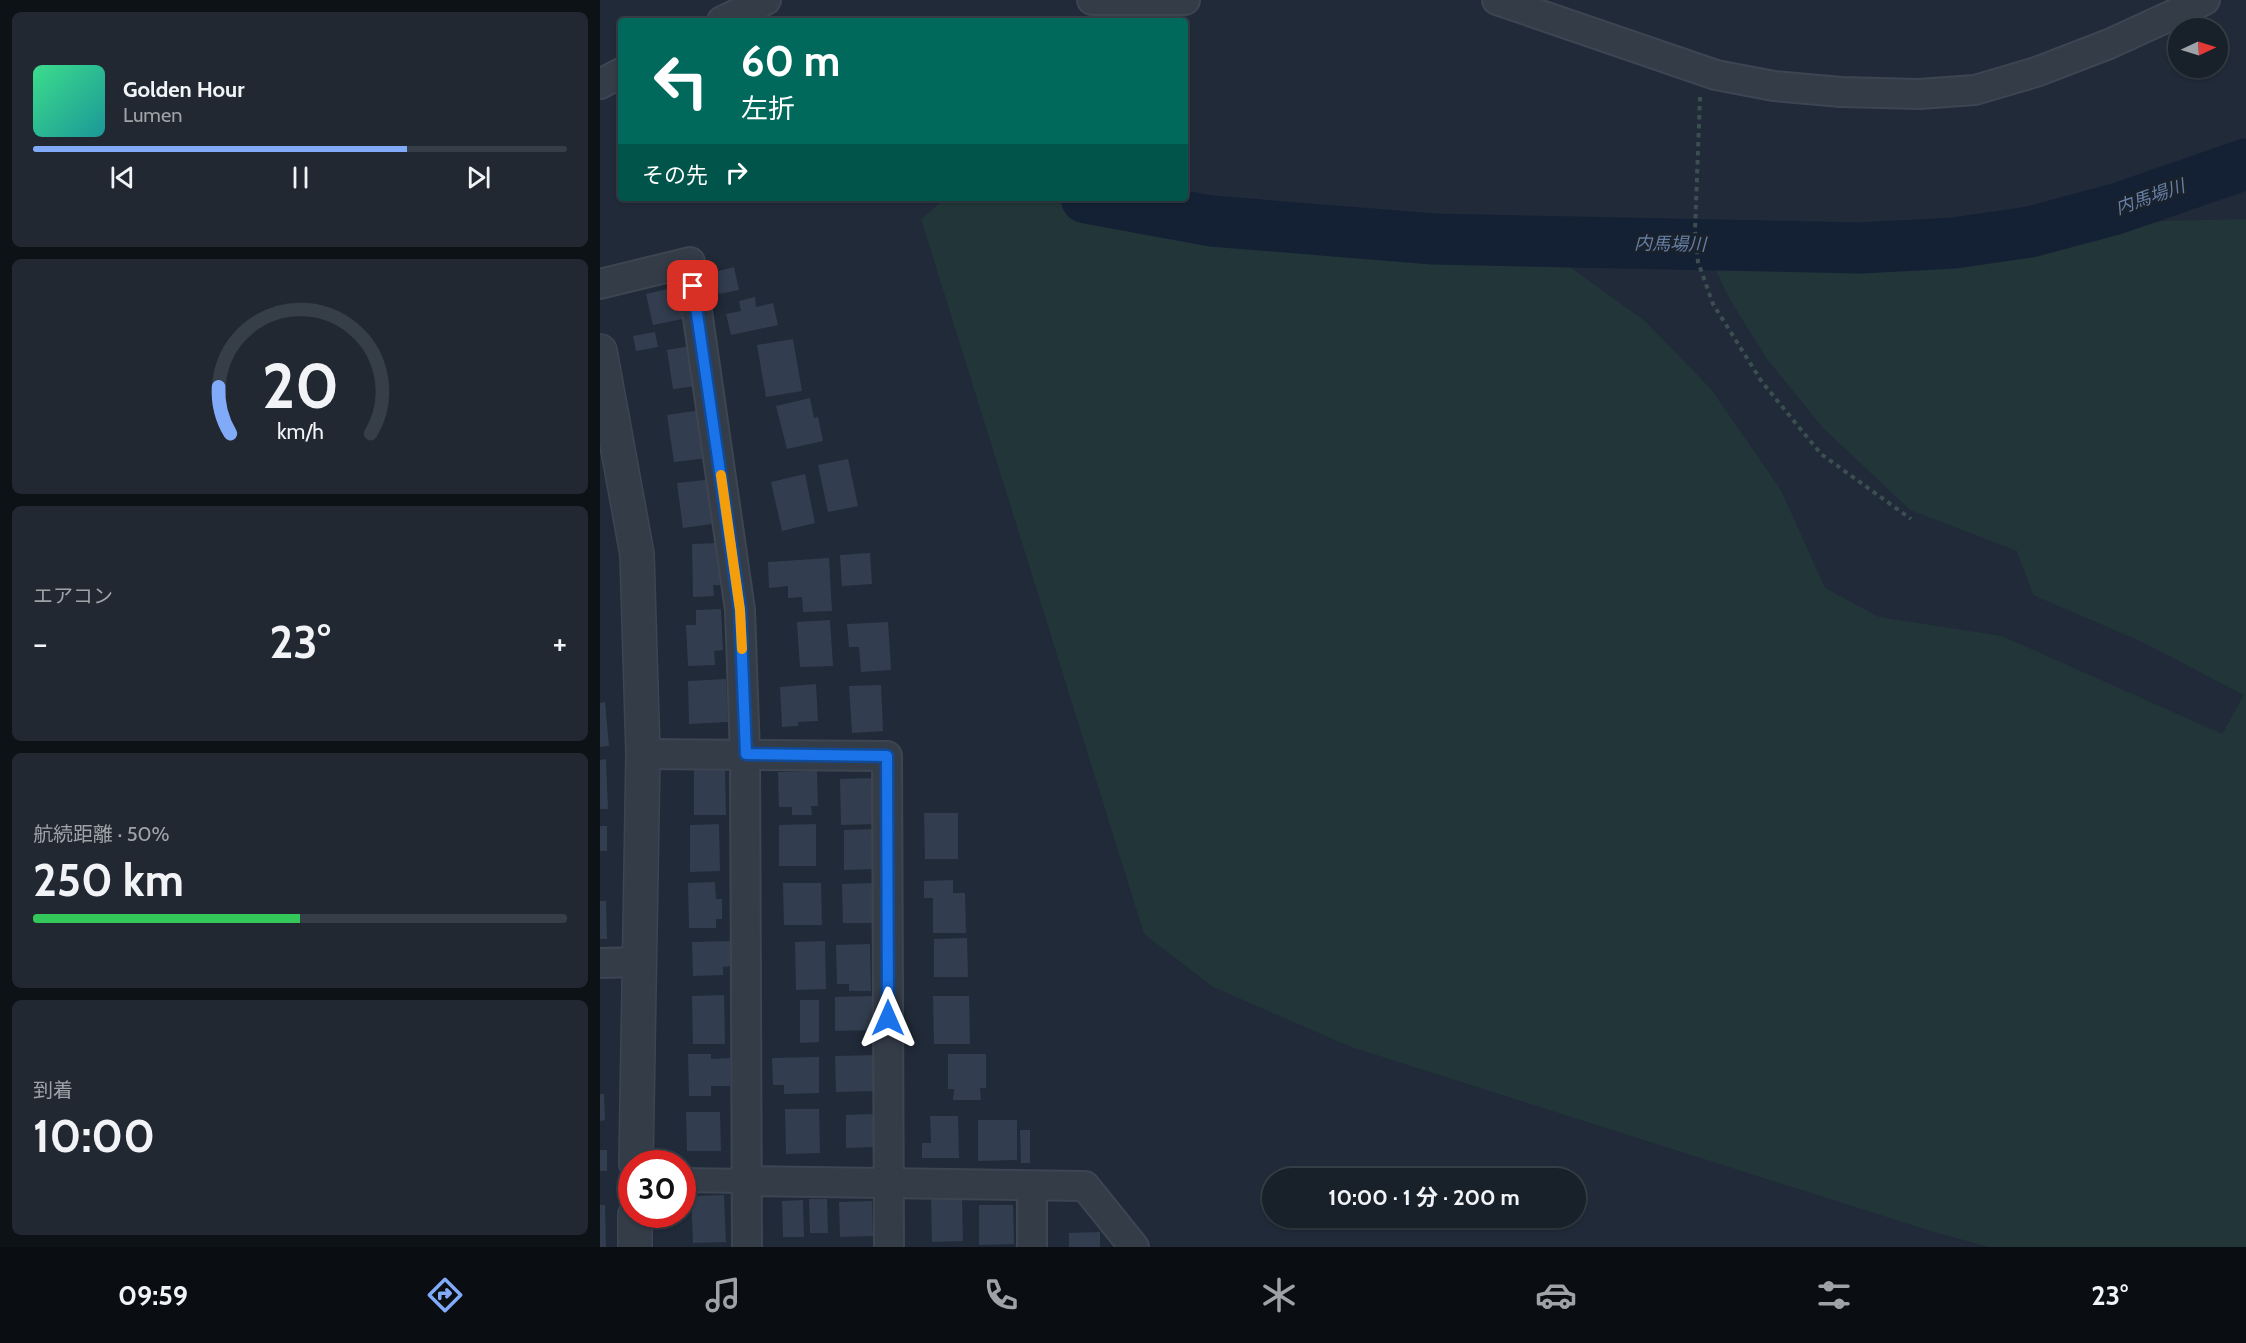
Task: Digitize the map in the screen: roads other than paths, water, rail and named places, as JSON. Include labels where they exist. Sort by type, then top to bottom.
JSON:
[{"type":"street","points":[[729,17],[766,0]]},
{"type":"street","points":[[1092,0],[1185,0]]},
{"type":"street","points":[[1497,0],[1701,69],[1774,86],[1841,92],[1919,94],[1975,90],[2036,72],[2109,44],[2205,0]]},
{"type":"street","points":[[600,84],[618,75]]},
{"type":"street","points":[[600,284],[690,262],[740,610],[746,754],[747,1247]]},
{"type":"street","points":[[600,351],[637,554],[643,754],[636,1150]]},
{"type":"street","points":[[643,754],[887,756],[889,1247]]},
{"type":"street","points":[[600,963],[639,962]]},
{"type":"street","points":[[696,1180],[1085,1186],[1134,1247]]},
{"type":"street","points":[[1032,1187],[1032,1247]]},
{"type":"street","points":[[635,1228],[635,1247]]},
{"type":"waterway","name":"内馬場川","points":[[1102,201],[1211,221],[1433,239],[1861,248],[1954,243],[2030,232],[2116,209],[2246,164]]}]
